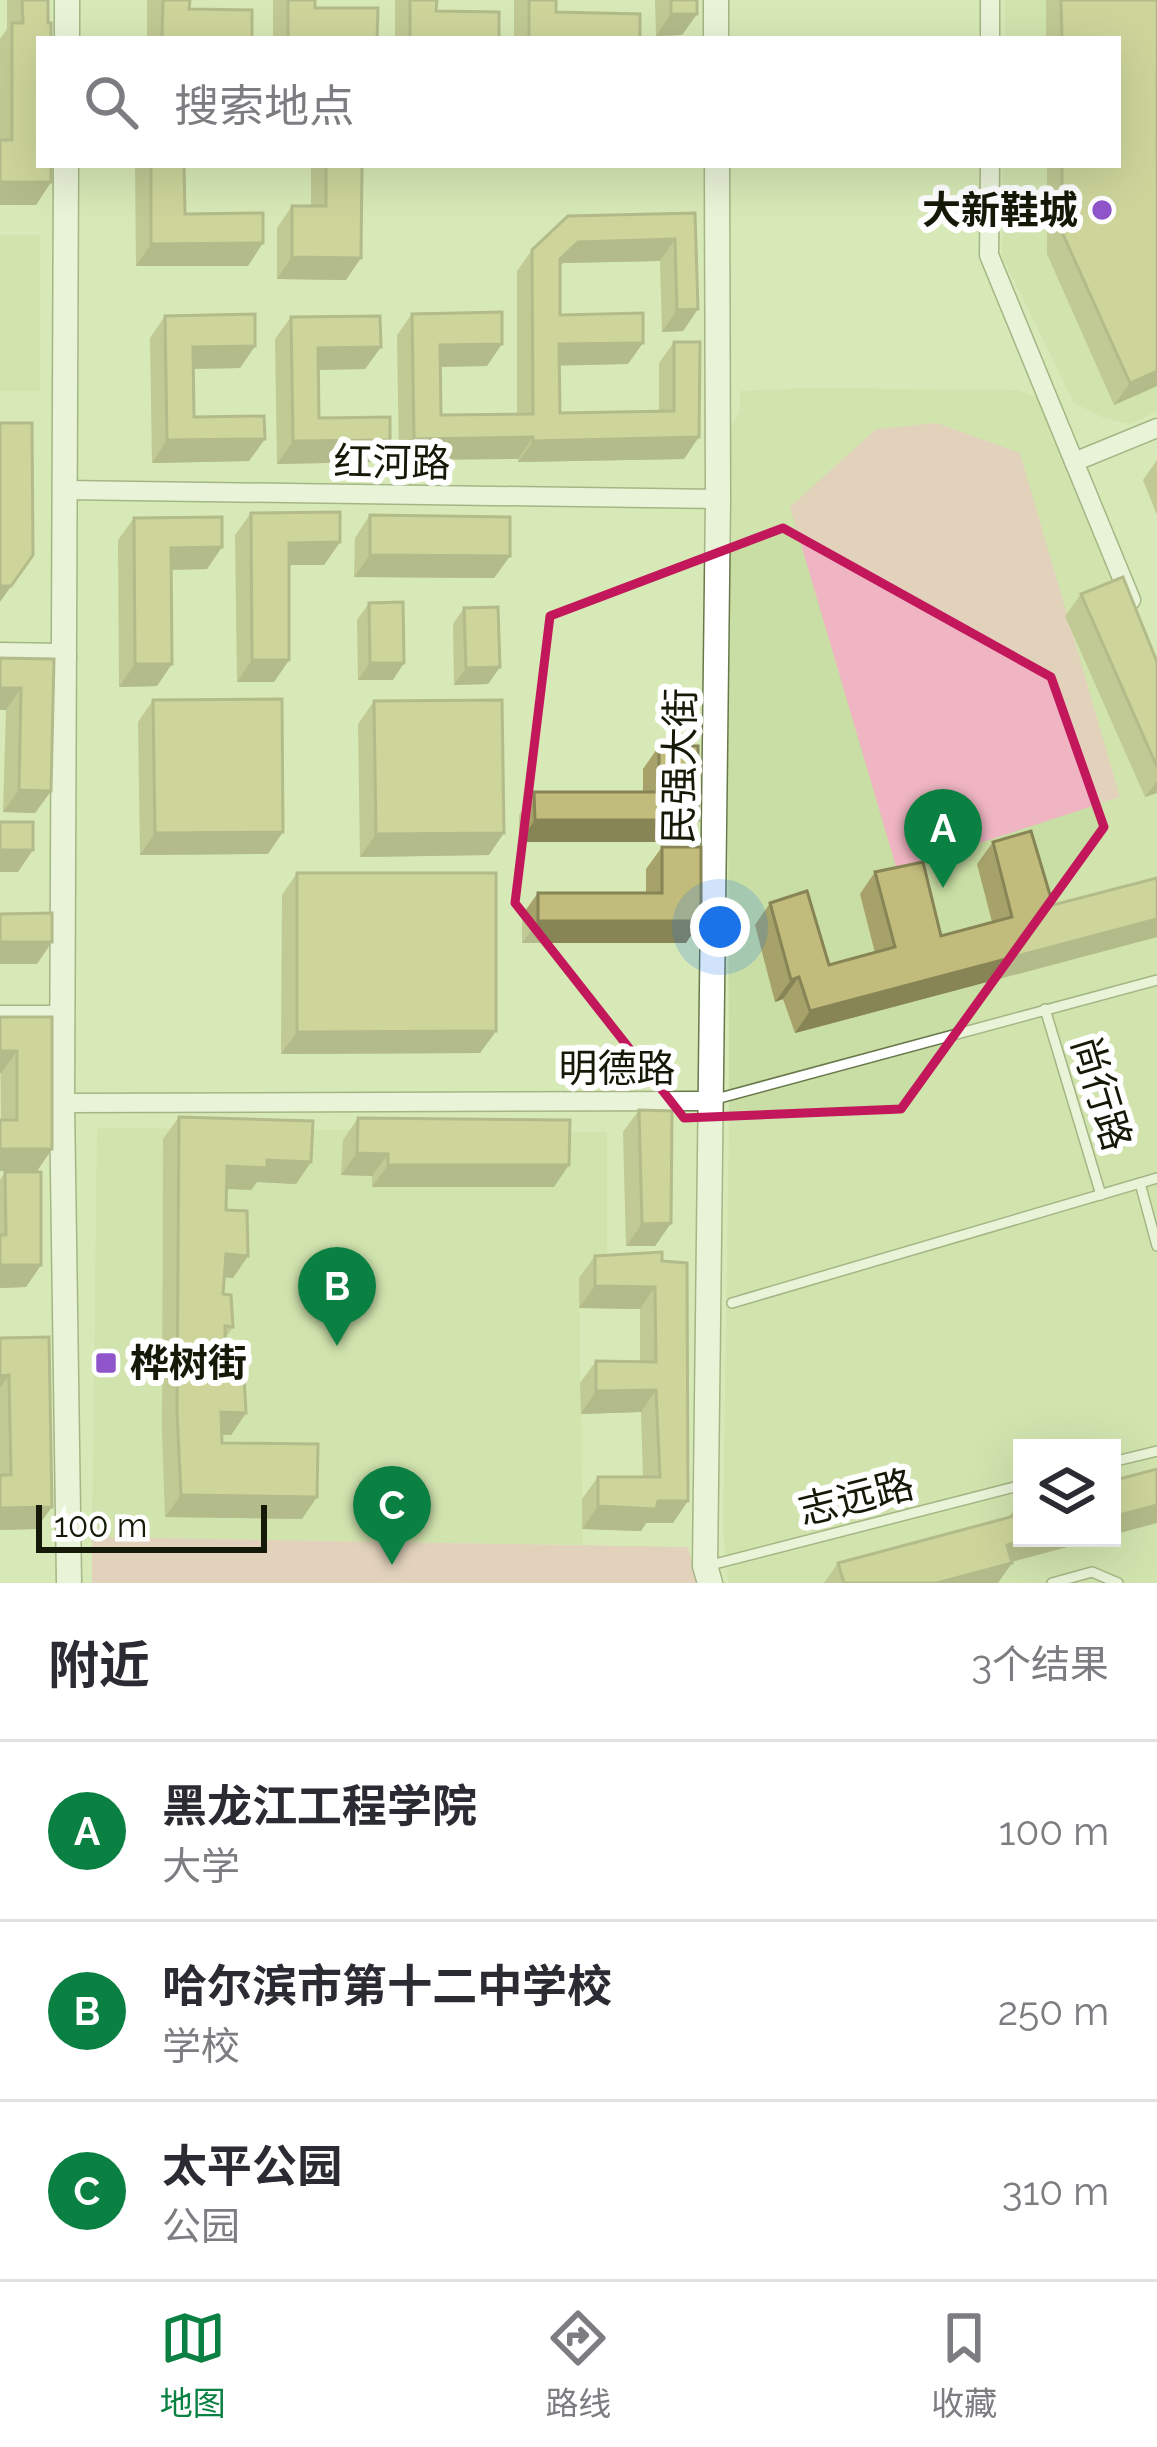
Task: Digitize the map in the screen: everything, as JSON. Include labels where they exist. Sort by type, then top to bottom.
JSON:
[{"type":"street","points":[[67,0],[67,36]]},
{"type":"street","points":[[716,0],[716,36]]},
{"type":"street","points":[[990,0],[990,36]]},
{"type":"street","points":[[66,168],[62,1103],[69,1583]]},
{"type":"street","name":"民强大街","points":[[707,1575],[717,168]]},
{"type":"street","points":[[990,168],[989,255],[1140,623]]},
{"type":"street","points":[[1074,461],[1157,428]]},
{"type":"street","name":"红河路","points":[[65,490],[718,499]]},
{"type":"street","points":[[0,655],[64,656]]},
{"type":"street","points":[[0,1015],[62,1016]]},
{"type":"street","name":"明德路","points":[[62,1103],[710,1101]]},
{"type":"lane","name":"明德路","points":[[710,1101],[1157,980]]},
{"type":"lane","name":"尚行路","points":[[1045,1009],[1101,1195]]},
{"type":"lane","points":[[732,1303],[1157,1178]]},
{"type":"lane","points":[[1140,1183],[1157,1246]]},
{"type":"lane","points":[[1121,1460],[1157,1451]]},
{"type":"lane","name":"志远路","points":[[707,1575],[1013,1488]]},
{"type":"lane","points":[[1052,1583],[1092,1572],[1118,1583]]},
{"type":"highlighted area","points":[[783,528],[1051,677],[1104,827],[901,1109],[684,1118],[515,903],[550,616]]},
{"type":"shaded area","name":"大新鞋城","points":[[1005,0],[1157,0],[1157,411],[1131,424],[1104,418],[1074,403],[1002,256],[1003,168],[1121,168],[1121,36],[1005,36]]},
{"type":"shaded area","points":[[0,235],[40,235],[40,391],[0,391]]},
{"type":"shaded area","points":[[808,388],[1018,390],[1049,402],[1157,695],[1157,1583],[728,1583],[723,1527],[729,1128],[727,434],[740,411],[740,391]]},
{"type":"shaded area","points":[[937,423],[1020,453],[1120,797],[897,870],[790,507],[876,429]]},
{"type":"shaded area","points":[[97,1128],[607,1132],[607,1279],[579,1279],[583,1545],[92,1537]]},
{"type":"shaded area","points":[[92,1537],[688,1547],[697,1583],[92,1583]]},
{"type":"building","points":[[22,0],[48,0],[51,36],[36,36],[36,168],[51,168],[51,182],[0,182],[0,140],[12,140],[12,23],[23,23]]},
{"type":"building","points":[[163,0],[190,0],[189,9],[252,10],[252,36],[162,36]]},
{"type":"building","points":[[288,0],[315,0],[315,8],[378,8],[377,36],[288,36]]},
{"type":"building","points":[[410,0],[437,0],[436,11],[499,12],[499,36],[410,36]]},
{"type":"building","points":[[529,0],[556,0],[556,12],[640,14],[640,36],[529,36]]},
{"type":"building","points":[[671,0],[697,0],[697,14],[671,14]]},
{"type":"building","name":"大新鞋城","points":[[1061,0],[1157,0],[1157,371],[1130,383],[1062,232],[1062,168],[1121,168],[1121,36],[1062,36]]},
{"type":"building","points":[[151,168],[184,168],[185,214],[263,213],[263,243],[151,244]]},
{"type":"building","points":[[326,168],[362,168],[361,258],[292,257],[292,206],[326,206]]},
{"type":"building","points":[[695,213],[698,309],[677,310],[675,239],[578,242],[560,259],[560,315],[643,313],[643,343],[559,344],[560,413],[674,411],[674,342],[700,342],[699,437],[414,439],[412,314],[502,312],[502,344],[440,345],[441,415],[533,414],[532,250],[568,216]]},
{"type":"building","points":[[255,314],[255,346],[193,347],[194,417],[264,416],[265,439],[167,440],[165,316]]},
{"type":"building","points":[[380,316],[381,347],[318,348],[319,418],[390,417],[390,440],[293,441],[291,317]]},
{"type":"building","points":[[0,423],[32,423],[33,555],[11,586],[0,586]]},
{"type":"building","points":[[340,512],[340,542],[289,543],[289,660],[252,660],[251,513]]},
{"type":"building","points":[[370,515],[510,517],[510,556],[370,555]]},
{"type":"building","points":[[222,517],[222,547],[171,548],[172,664],[135,664],[134,518]]},
{"type":"building","points":[[1123,577],[1157,662],[1157,767],[1081,594]]},
{"type":"building","points":[[403,602],[404,663],[370,663],[369,603]]},
{"type":"building","points":[[498,607],[500,667],[466,668],[464,608]]},
{"type":"building","points":[[0,658],[54,659],[51,791],[19,790],[21,688],[0,688]]},
{"type":"building","points":[[282,699],[283,832],[155,833],[153,700]]},
{"type":"building","points":[[502,700],[504,833],[376,834],[374,701]]},
{"type":"building","points":[[659,746],[698,746],[698,820],[535,820],[534,792],[659,792]]},
{"type":"building","points":[[0,822],[33,822],[33,850],[0,850]]},
{"type":"building","points":[[1031,831],[1053,905],[1157,878],[1157,919],[810,1011],[799,977],[791,980],[770,903],[807,891],[829,965],[895,947],[875,872],[923,862],[941,936],[1012,917],[993,842]]},
{"type":"building","points":[[662,847],[701,847],[701,921],[538,921],[538,893],[662,893]]},
{"type":"building","points":[[297,873],[496,873],[496,1031],[297,1032]]},
{"type":"building","points":[[52,913],[52,942],[0,942],[0,914]]},
{"type":"building","points":[[0,1017],[52,1017],[52,1149],[0,1149],[0,1120],[17,1120],[17,1051],[0,1051]]},
{"type":"building","points":[[639,1110],[672,1111],[671,1223],[642,1224]]},
{"type":"building","points":[[179,1117],[313,1121],[311,1162],[267,1160],[267,1168],[227,1166],[226,1210],[247,1211],[248,1256],[226,1254],[223,1294],[231,1295],[233,1327],[225,1326],[225,1374],[244,1375],[246,1413],[221,1412],[222,1443],[318,1444],[317,1497],[181,1495]]},
{"type":"building","points":[[358,1118],[570,1120],[569,1165],[388,1165],[388,1154],[357,1153]]},
{"type":"building","points":[[5,1172],[41,1172],[41,1265],[0,1265],[0,1235],[6,1235]]},
{"type":"building","points":[[662,1252],[662,1261],[687,1263],[688,1501],[658,1501],[656,1509],[598,1506],[598,1477],[660,1477],[656,1390],[596,1391],[596,1361],[656,1362],[655,1287],[595,1286],[595,1256]]},
{"type":"building","points":[[49,1337],[52,1507],[0,1508],[0,1475],[11,1475],[9,1375],[0,1376],[0,1338]]},
{"type":"building","points":[[1157,1469],[1157,1505],[1121,1515],[1121,1479]]},
{"type":"building","points":[[1013,1516],[1013,1543],[1007,1545],[1012,1563],[937,1583],[844,1583],[838,1563]]},
{"type":"place","name":"大新鞋城","points":[[1102,210]]},
{"type":"place","name":"黑龙江工程学院","points":[[943,888]]},
{"type":"place","name":"哈尔滨市第十二中学校","points":[[337,1346]]},
{"type":"place","name":"桦树街","points":[[106,1363]]},
{"type":"place","name":"太平公园","points":[[392,1565]]}]
